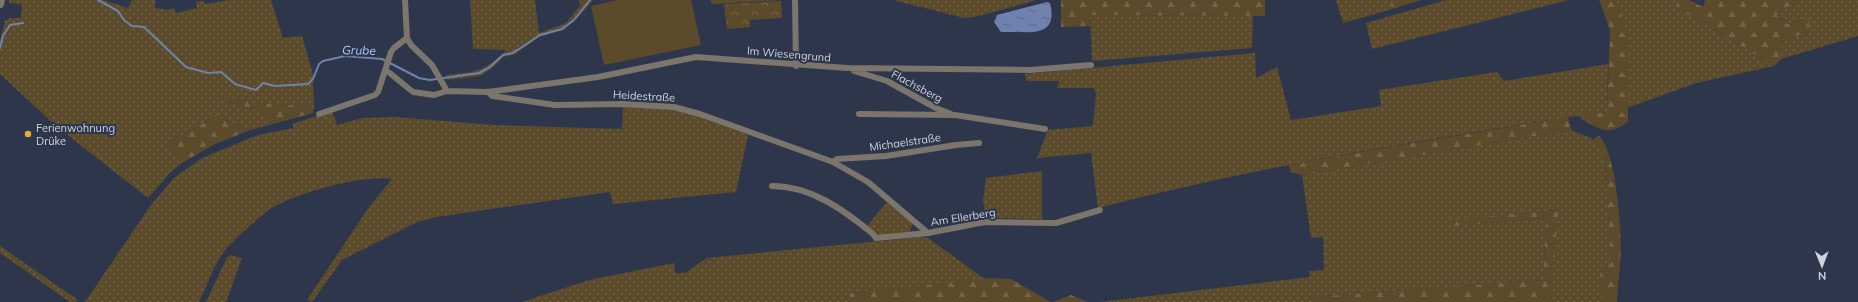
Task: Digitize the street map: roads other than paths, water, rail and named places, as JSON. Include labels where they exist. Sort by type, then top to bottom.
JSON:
[{"type":"street","points":[[405,0],[407,38],[439,73],[447,91]]},
{"type":"street","points":[[795,0],[796,66]]},
{"type":"street","points":[[319,114],[375,96],[378,92],[394,48],[407,38]]},
{"type":"street","name":"Im Wiesengrund","points":[[488,92],[598,77],[696,57],[796,66],[847,68],[1030,70],[1091,65]]},
{"type":"street","name":"Heidestraße","points":[[387,68],[413,92],[434,96],[447,91],[488,92],[492,96],[555,105],[623,104],[674,107],[700,114],[833,162],[868,182],[928,233]]},
{"type":"street","name":"Flachsberg","points":[[847,68],[887,81],[936,108],[955,116]]},
{"type":"street","name":"Flachsberg","points":[[859,114],[955,116],[1045,130]]},
{"type":"street","name":"Michaelstraße","points":[[833,162],[837,159],[886,156],[956,145],[979,144]]},
{"type":"street","name":"Am Ellerberg","points":[[772,186],[789,186],[837,206],[876,238],[928,233],[985,222],[1056,223],[1100,210]]},
{"type":"water","points":[[1047,2],[1050,3],[1052,15],[1050,23],[1039,31],[1001,32],[994,22],[997,15]]},
{"type":"waterway","name":"Grube","points":[[98,0],[118,11],[124,20],[132,26],[144,27],[186,67],[208,73],[221,72],[235,84],[256,90],[263,83],[275,86],[308,84],[313,79],[319,64],[323,61],[345,56],[382,59],[419,78],[430,80],[479,73],[490,67],[503,55],[513,53],[540,35],[562,29],[574,20],[590,0]]},
{"type":"waterway","points":[[0,48],[3,36],[10,25],[23,23]]},
{"type":"place","name":"Ferienwohnung Drüke","points":[[28,134]]}]
